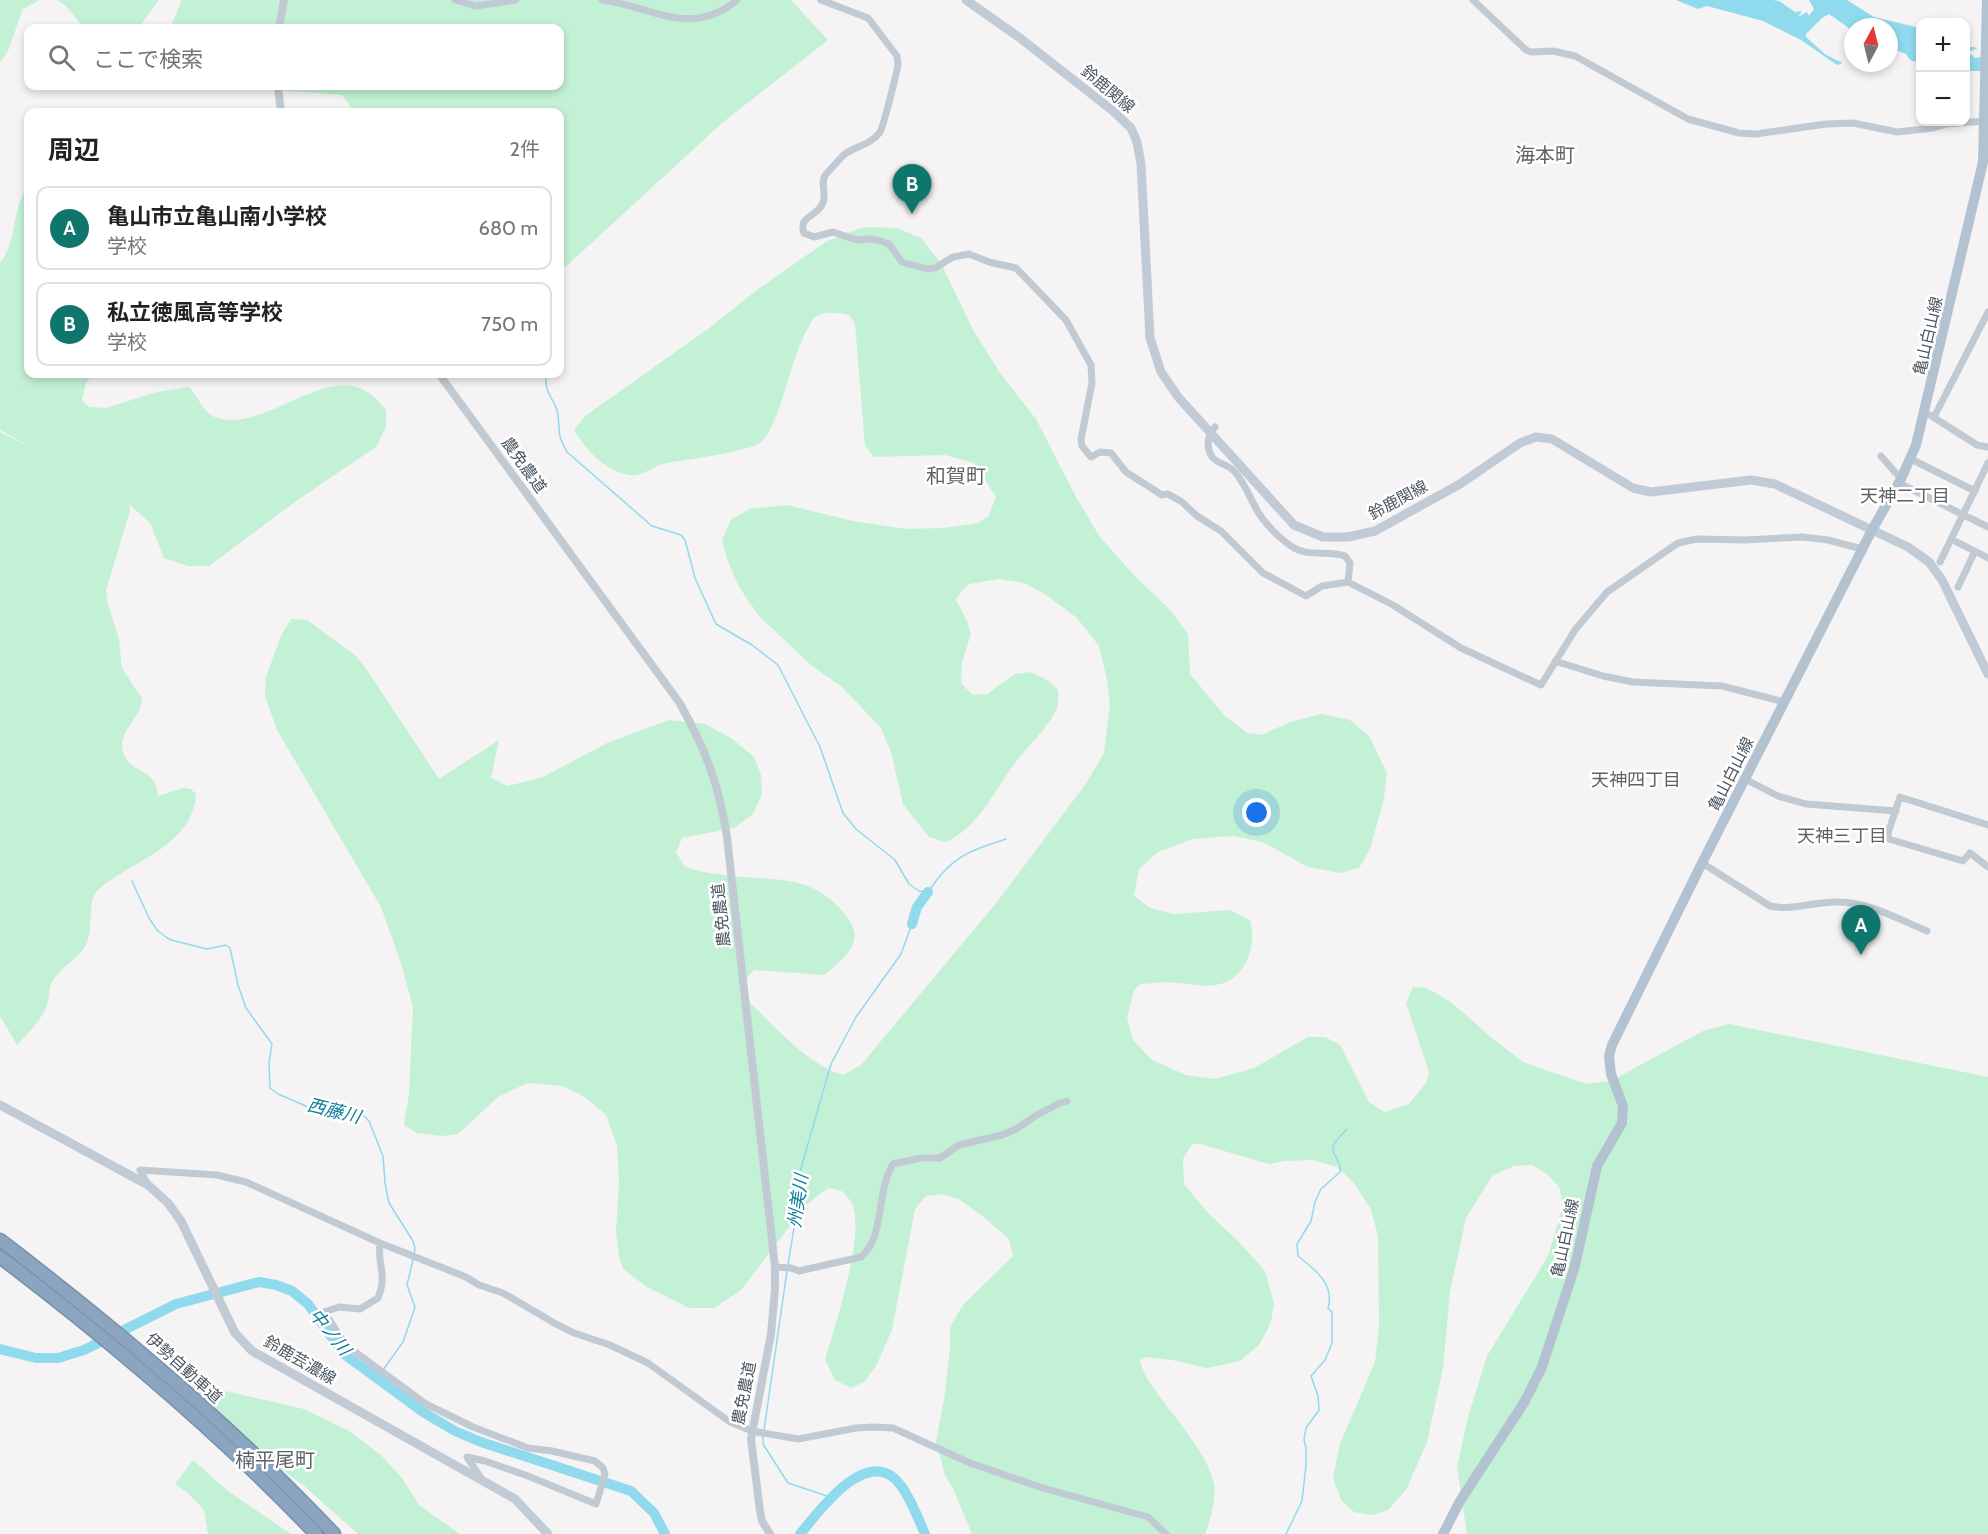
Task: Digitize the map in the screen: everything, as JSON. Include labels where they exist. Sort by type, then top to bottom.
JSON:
[{"type":"highway","name":"伊勢自動車道","points":[[0,1240],[86,1306],[165,1381],[316,1534]]},
{"type":"highway","name":"伊勢自動車道","points":[[0,1257],[165,1381],[261,1460],[334,1534]]},
{"type":"main road","name":"鈴鹿関線","points":[[966,0],[1020,38],[1113,111],[1131,128],[1137,142],[1141,164],[1150,338],[1161,372],[1179,398],[1213,430],[1294,525],[1323,537],[1348,537],[1375,531],[1460,484],[1520,443],[1536,437],[1552,439],[1633,489],[1651,492],[1751,480],[1775,484],[1917,552],[1933,567],[1942,580],[1988,674]]},
{"type":"main road","name":"亀山白山線","points":[[1443,1534],[1460,1501],[1525,1401],[1542,1367],[1575,1266],[1597,1166],[1622,1123],[1623,1106],[1611,1074],[1612,1045],[1862,549],[1900,481],[1929,415],[1983,162],[1986,119],[1987,0]]},
{"type":"main road","name":"鈴鹿芸濃線","points":[[0,1105],[148,1185],[168,1203],[181,1221],[236,1332],[252,1351],[515,1499],[548,1534]]},
{"type":"street","points":[[280,24],[284,0]]},
{"type":"street","points":[[455,0],[476,6],[516,0]]},
{"type":"street","points":[[602,0],[674,19],[690,20],[703,18],[737,0]]},
{"type":"street","points":[[821,0],[868,18],[897,56],[898,65],[882,128],[872,141],[845,154],[826,175],[823,182],[824,202],[805,220],[802,227],[804,233],[814,237],[833,231],[857,240],[881,241],[889,244],[902,262],[927,269],[935,268],[953,257],[969,254],[989,262],[1016,268],[1066,320],[1091,365],[1092,383],[1081,439],[1082,446],[1091,457],[1100,452],[1111,453],[1126,472],[1162,495],[1168,494],[1182,502],[1197,516],[1221,531],[1263,573],[1299,593],[1306,596],[1322,586],[1348,582],[1393,605],[1461,648],[1541,685],[1575,630],[1607,592],[1682,542],[1697,539],[1744,540],[1802,537],[1828,540],[1862,549]]},
{"type":"street","points":[[1473,0],[1526,50],[1531,52],[1553,51],[1575,56],[1698,123],[1739,133],[1756,134],[1833,123],[1853,123],[1897,132],[1986,119]]},
{"type":"street","points":[[278,90],[281,108]]},
{"type":"street","points":[[1987,449],[1929,415],[1988,312]]},
{"type":"street","name":"農免農道","points":[[442,378],[673,693],[701,742],[715,776],[728,837],[783,1267],[775,1289],[771,1334],[755,1432],[760,1512],[762,1521],[770,1534]]},
{"type":"street","points":[[1213,430],[1208,449],[1211,455],[1215,460],[1233,469],[1246,487],[1262,517],[1273,530],[1296,549],[1345,556],[1350,563],[1348,582]]},
{"type":"street","points":[[1881,456],[1900,481],[1988,527]]},
{"type":"street","points":[[1911,459],[1975,491]]},
{"type":"street","points":[[1940,562],[1988,463]]},
{"type":"street","points":[[1951,539],[1988,558]]},
{"type":"street","points":[[1958,587],[1975,551]]},
{"type":"street","points":[[1555,661],[1603,676],[1633,682],[1722,686],[1784,702]]},
{"type":"street","points":[[1746,779],[1778,796],[1806,804],[1896,811]]},
{"type":"street","points":[[1986,864],[1970,853],[1963,861],[1888,839],[1888,833],[1900,797],[1988,825]]},
{"type":"street","points":[[1702,863],[1770,906],[1780,908],[1849,902],[1928,931]]},
{"type":"street","points":[[783,1267],[799,1271],[807,1270],[861,1257],[867,1252],[874,1241],[882,1194],[893,1164],[921,1158],[940,1158],[958,1145],[1002,1135],[1016,1129],[1060,1102],[1067,1101]]},
{"type":"street","points":[[148,1185],[140,1170],[190,1172],[246,1182],[380,1243],[466,1276],[479,1285],[503,1293],[556,1324],[610,1345],[651,1365],[730,1422],[755,1432],[798,1439],[873,1426],[893,1428],[970,1463],[1043,1488],[1148,1516],[1166,1534]]},
{"type":"street","points":[[380,1243],[379,1263],[384,1277],[378,1298],[360,1309],[339,1307],[324,1312],[346,1344],[426,1404],[473,1427],[528,1448],[595,1461],[603,1468],[605,1474],[596,1504],[528,1476],[467,1457],[481,1478]]},
{"type":"green space","points":[[0,0],[40,0],[23,9],[8,51],[0,63]]},
{"type":"green space","points":[[57,0],[159,0],[141,24],[81,24],[66,6]]},
{"type":"green space","points":[[182,0],[791,0],[828,40],[722,123],[564,268],[564,108],[352,108],[342,95],[276,90],[564,90],[564,24],[172,24]]},
{"type":"green space","points":[[24,193],[24,378],[90,378],[86,383],[82,400],[89,407],[106,408],[157,392],[188,387],[211,415],[234,420],[275,409],[316,391],[336,386],[355,387],[373,396],[386,410],[386,427],[376,447],[299,499],[209,566],[188,566],[164,558],[150,523],[129,504],[130,511],[106,590],[119,639],[122,668],[142,699],[141,706],[126,732],[122,747],[128,761],[154,781],[158,796],[183,788],[191,789],[196,794],[192,812],[184,827],[173,839],[113,879],[95,894],[91,907],[89,936],[84,948],[54,979],[44,1011],[17,1045],[0,1016],[0,432],[35,449],[0,430],[0,263],[10,245]]},
{"type":"green space","points":[[864,227],[897,228],[921,238],[941,263],[972,328],[1000,373],[1036,419],[1076,497],[1100,537],[1170,610],[1188,634],[1190,674],[1224,715],[1247,733],[1262,735],[1290,722],[1321,714],[1350,720],[1369,736],[1387,773],[1384,799],[1370,849],[1359,868],[1340,873],[1308,867],[1263,842],[1234,836],[1192,839],[1158,852],[1139,869],[1134,896],[1150,908],[1174,914],[1229,910],[1250,920],[1252,941],[1242,970],[1226,982],[1206,986],[1169,983],[1141,984],[1134,990],[1127,1018],[1133,1040],[1152,1060],[1186,1075],[1215,1079],[1254,1068],[1308,1037],[1325,1037],[1340,1045],[1369,1102],[1384,1112],[1409,1104],[1426,1083],[1429,1072],[1406,1003],[1413,987],[1427,988],[1452,1003],[1523,1062],[1586,1084],[1611,1081],[1703,1031],[1729,1024],[1988,1077],[1988,1534],[1467,1534],[1457,1467],[1468,1417],[1487,1356],[1548,1256],[1563,1205],[1559,1187],[1547,1174],[1532,1165],[1514,1166],[1492,1176],[1466,1218],[1450,1292],[1443,1368],[1427,1442],[1406,1490],[1388,1510],[1373,1515],[1354,1512],[1341,1500],[1333,1478],[1340,1444],[1375,1362],[1379,1327],[1378,1236],[1371,1209],[1353,1182],[1337,1167],[1313,1160],[1269,1164],[1200,1144],[1192,1144],[1183,1159],[1184,1184],[1209,1214],[1265,1271],[1274,1303],[1271,1322],[1260,1344],[1240,1361],[1207,1368],[1172,1360],[1146,1357],[1140,1360],[1149,1381],[1198,1448],[1210,1472],[1215,1495],[1205,1534],[972,1534],[953,1488],[945,1475],[936,1441],[944,1400],[950,1349],[950,1327],[963,1305],[1013,1256],[1009,1239],[959,1199],[942,1194],[926,1196],[915,1209],[892,1330],[876,1366],[864,1382],[851,1388],[835,1380],[825,1360],[847,1282],[855,1239],[853,1205],[842,1191],[828,1188],[806,1205],[741,1290],[714,1308],[689,1308],[647,1287],[623,1269],[616,1232],[619,1183],[617,1146],[606,1115],[585,1097],[563,1086],[527,1083],[498,1097],[458,1134],[442,1136],[417,1133],[404,1125],[409,1093],[413,1007],[400,960],[381,907],[277,730],[265,696],[266,677],[281,636],[291,619],[307,620],[355,655],[439,779],[499,740],[491,778],[508,786],[543,777],[607,743],[669,720],[705,724],[731,738],[754,757],[761,775],[762,795],[752,815],[734,828],[682,838],[676,852],[685,867],[709,873],[789,881],[806,885],[835,904],[849,920],[854,929],[853,944],[844,958],[824,975],[754,970],[746,979],[747,1000],[804,1053],[816,1062],[843,1075],[861,1065],[997,902],[1085,785],[1104,753],[1110,705],[1107,680],[1099,646],[1077,618],[1045,594],[1024,583],[999,579],[970,584],[963,589],[956,600],[971,634],[962,662],[961,683],[973,695],[987,694],[1015,674],[1031,672],[1049,681],[1058,690],[1058,704],[1048,723],[1015,763],[977,818],[958,835],[946,842],[929,837],[903,804],[891,752],[881,728],[841,686],[812,666],[759,616],[739,587],[722,540],[731,520],[749,509],[787,505],[853,521],[906,529],[943,528],[978,523],[988,517],[996,497],[974,463],[945,455],[874,457],[865,446],[855,324],[849,315],[827,313],[818,315],[812,320],[801,342],[774,422],[767,435],[754,446],[667,463],[643,473],[629,475],[604,464],[591,452],[574,430],[585,416],[827,241]]},
{"type":"green space","points":[[196,1384],[304,1409],[351,1432],[382,1456],[402,1478],[419,1505],[460,1534],[358,1534],[303,1485],[267,1459],[190,1388]]},
{"type":"green space","points":[[193,1460],[228,1491],[291,1534],[208,1534],[204,1510],[189,1494],[175,1484]]},
{"type":"water","points":[[1676,0],[1773,0],[1779,1],[1795,12],[1802,11],[1798,17],[1807,12],[1809,16],[1814,9],[1809,0],[1847,0],[1878,18],[1844,18],[1844,25],[1829,14],[1806,34],[1806,37],[1826,55],[1843,63],[1837,65],[1801,40],[1763,21],[1707,6],[1698,9]]},
{"type":"water","points":[[1898,23],[1916,27],[1916,62],[1910,60],[1906,54],[1898,51]]},
{"type":"water","points":[[1970,54],[1975,58],[1988,56],[1988,71],[1970,71]]},
{"type":"waterway","points":[[546,378],[548,393],[557,409],[560,437],[567,452],[652,526],[681,535],[685,540],[695,578],[716,624],[752,645],[778,665],[820,747],[843,813],[856,829],[895,860],[909,884],[919,891],[928,892],[945,870],[961,857],[1006,839]]},
{"type":"waterway","name":"西藤川","points":[[132,881],[149,918],[157,930],[166,937],[207,949],[226,945],[230,948],[238,985],[246,1008],[272,1044],[269,1063],[270,1088],[278,1094],[315,1110],[364,1116],[369,1121],[383,1156],[389,1203],[413,1241],[414,1255]]},
{"type":"waterway","name":"州美川","points":[[912,924],[917,907],[928,892]]},
{"type":"waterway","name":"州美川","points":[[788,1264],[796,1216],[795,1193],[831,1064],[856,1017],[901,954],[912,924]]},
{"type":"waterway","points":[[1286,1534],[1302,1501],[1306,1465],[1304,1440],[1306,1428],[1319,1410],[1318,1396],[1311,1376],[1325,1360],[1332,1343],[1332,1312],[1328,1308],[1329,1292],[1317,1273],[1298,1256],[1297,1244],[1311,1221],[1315,1202],[1321,1189],[1340,1172],[1340,1164],[1333,1148],[1335,1142],[1347,1129]]},
{"type":"waterway","name":"西藤川","points":[[383,1370],[403,1342],[415,1307],[407,1285],[413,1260]]},
{"type":"waterway","name":"州美川","points":[[764,1430],[787,1271]]},
{"type":"waterway","name":"中ノ川","points":[[0,1349],[36,1358],[58,1358],[84,1350],[176,1304],[259,1282],[276,1285],[292,1291],[308,1304],[344,1354],[423,1412],[455,1431],[481,1442],[631,1491],[654,1513],[665,1534]]},
{"type":"waterway","name":"州美川","points":[[763,1435],[763,1444],[788,1483],[833,1498]]},
{"type":"waterway","name":"中ノ川","points":[[800,1534],[842,1488],[868,1472],[882,1472],[899,1483],[912,1504],[925,1534]]},
{"type":"place","name":"私立徳風高等学校","points":[[912,214]]},
{"type":"place","name":"亀山市立亀山南小学校","points":[[1861,955]]},
{"type":"district","name":"海本町","points":[[1545,155]]},
{"type":"district","name":"和賀町","points":[[956,476]]},
{"type":"district","name":"天神二丁目","points":[[1905,496]]},
{"type":"district","name":"天神四丁目","points":[[1636,780]]},
{"type":"district","name":"天神三丁目","points":[[1842,836]]},
{"type":"district","name":"楠平尾町","points":[[275,1460]]}]
